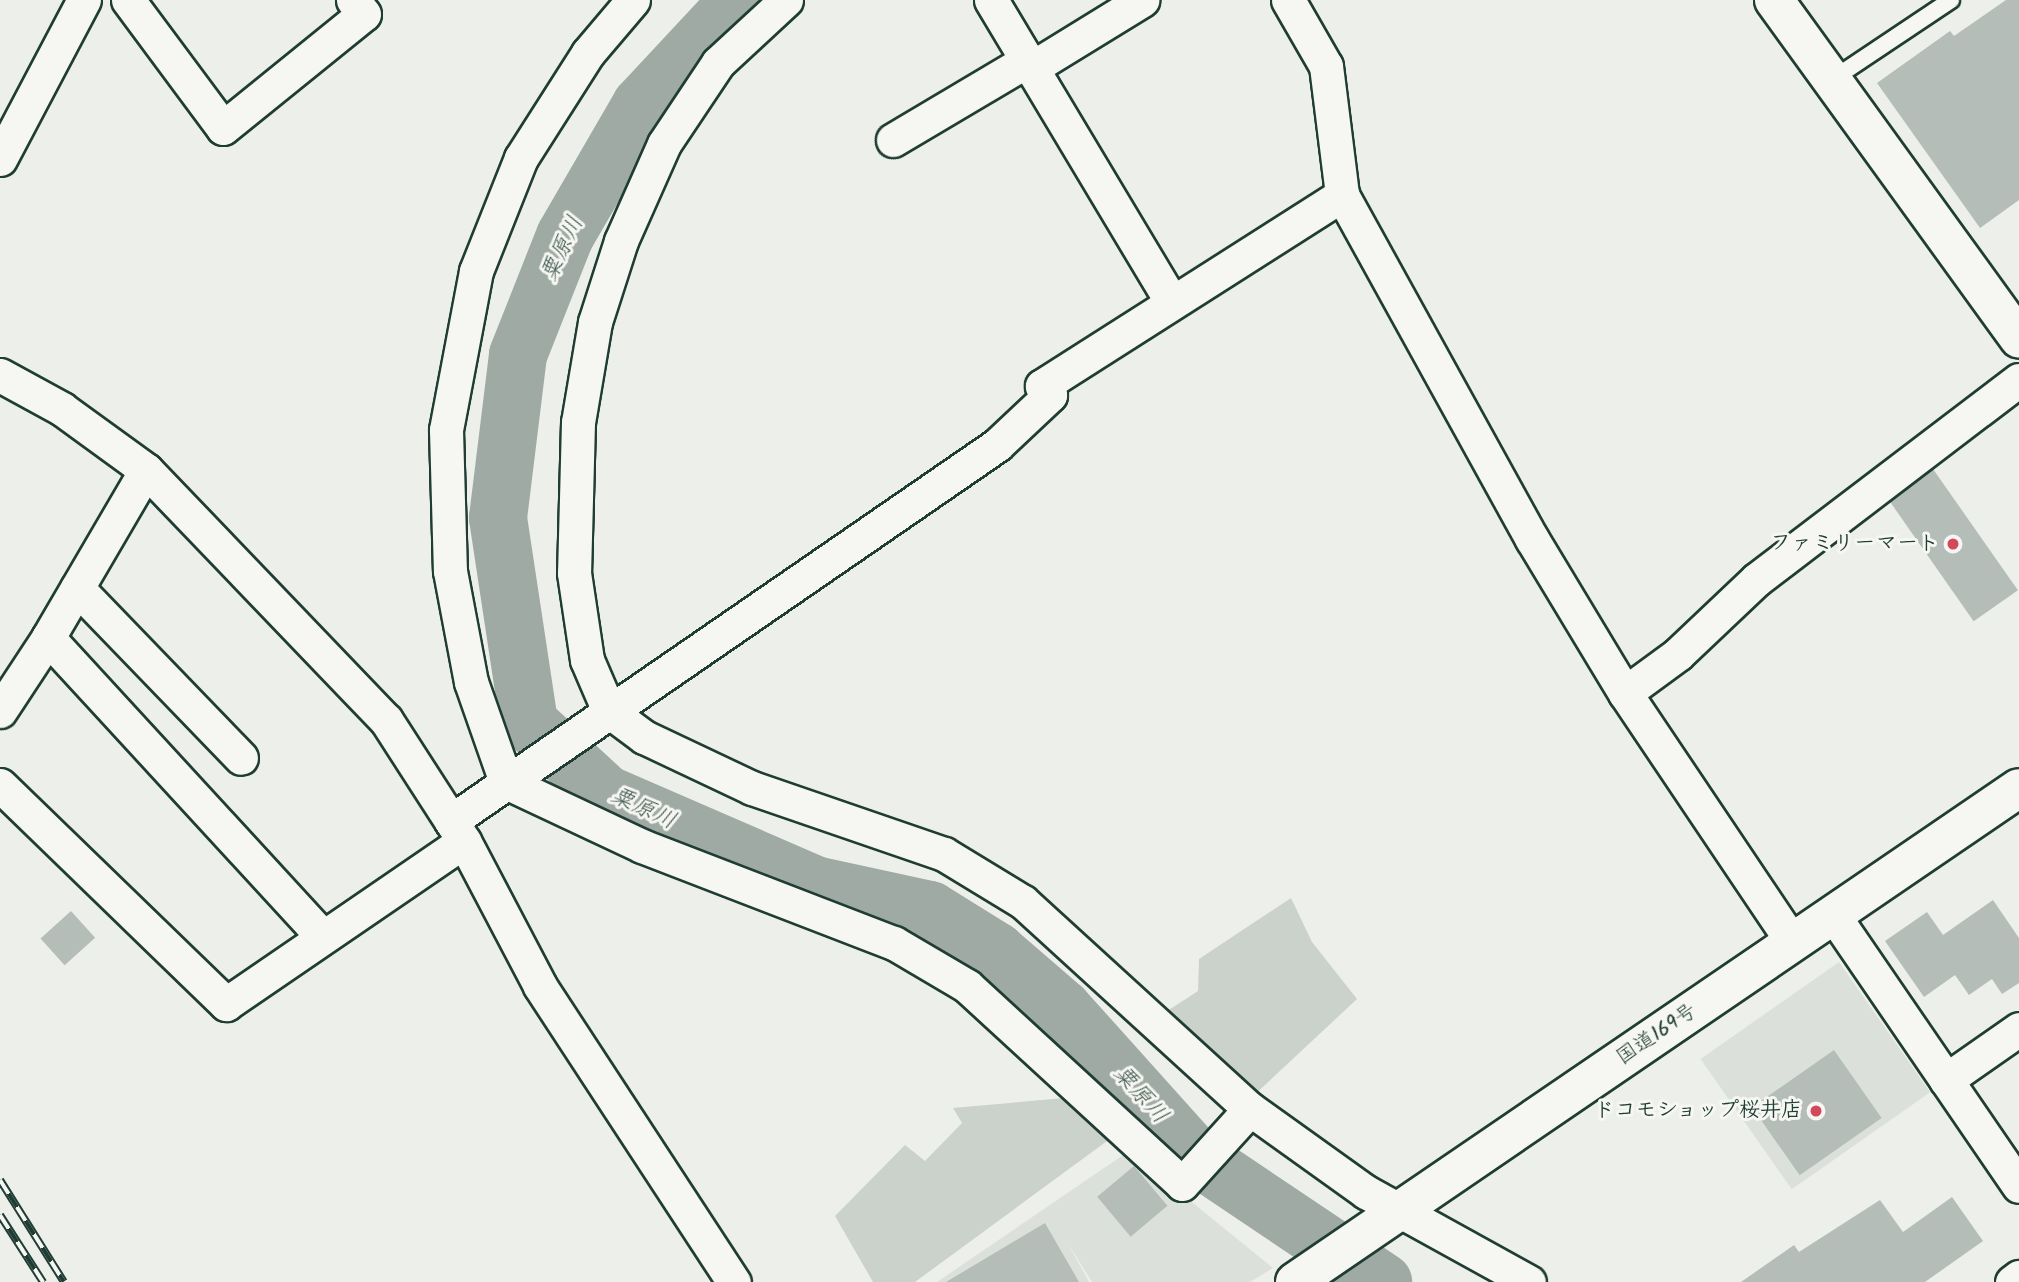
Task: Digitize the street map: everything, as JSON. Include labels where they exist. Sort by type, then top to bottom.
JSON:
[{"type":"main road","points":[[1774,0],[2019,339]]},
{"type":"main road","name":"国道169号","points":[[1298,1280],[2019,788]]},
{"type":"street","points":[[0,159],[84,0]]},
{"type":"street","points":[[128,0],[223,128],[365,14],[354,0]]},
{"type":"street","points":[[633,0],[588,53],[521,158],[476,271],[446,430],[450,571],[471,682],[511,779],[642,846],[894,943],[967,986],[1182,1184],[1247,1113]]},
{"type":"street","points":[[786,0],[718,63],[664,144],[621,240],[595,321],[578,422],[574,573],[587,660],[606,713],[644,737],[752,788],[944,854],[1023,902],[1247,1113],[1366,1192],[1390,1217],[1529,1282]]},
{"type":"street","points":[[991,0],[1172,302]]},
{"type":"street","points":[[893,139],[1142,0]]},
{"type":"street","points":[[1288,0],[1326,66],[1342,195],[1532,539],[1625,693],[1793,943]]},
{"type":"street","points":[[0,785],[226,1004],[457,831],[511,779],[997,445],[1050,395],[1042,386],[1342,195]]},
{"type":"street","points":[[0,374],[62,410],[146,470],[386,720],[457,831],[540,986],[734,1282]]},
{"type":"street","points":[[1625,693],[1678,654],[1756,580],[2019,380]]},
{"type":"street","points":[[0,711],[48,638],[146,470]]},
{"type":"street","points":[[77,588],[242,758]]},
{"type":"street","points":[[48,638],[321,935]]},
{"type":"street","points":[[1834,916],[2019,1186]]},
{"type":"street","points":[[1946,1080],[2019,1029]]},
{"type":"street","points":[[2012,1282],[2019,1277]]},
{"type":"lane","points":[[1833,79],[1951,0]]},
{"type":"shaded area","points":[[1291,898],[1312,942],[1357,999],[1250,1099],[1161,1015],[1198,991],[1199,959]]},
{"type":"shaded area","name":"ドコモショップ桜井店","points":[[1839,962],[1930,1092],[1792,1189],[1701,1059]]},
{"type":"shaded area","points":[[1064,1098],[1118,1133],[915,1282],[873,1282],[835,1216],[905,1145],[925,1161],[962,1123],[953,1108]]},
{"type":"shaded area","points":[[1129,1151],[1273,1268],[1250,1282],[1092,1282],[1067,1242],[1089,1282],[937,1282]]},
{"type":"building","points":[[2006,0],[2019,0],[2019,200],[1980,228],[1877,83],[1950,31],[1954,36]]},
{"type":"building","name":"ファミリーマート","points":[[1933,469],[2018,590],[1974,621],[1889,500]]},
{"type":"building","points":[[1993,900],[2019,938],[2019,983],[2002,994],[1992,979],[1969,995],[1955,975],[1924,997],[1885,941],[1927,912],[1943,935]]},
{"type":"building","points":[[71,911],[95,938],[65,965],[41,938]]},
{"type":"building","name":"ドコモショップ桜井店","points":[[1834,1050],[1882,1118],[1800,1175],[1752,1107]]},
{"type":"building","points":[[1134,1166],[1167,1206],[1131,1237],[1097,1197]]},
{"type":"building","points":[[1952,1197],[1983,1241],[1925,1282],[1741,1282],[1794,1245],[1799,1252],[1880,1200],[1903,1232]]},
{"type":"building","points":[[1045,1223],[1079,1282],[946,1282]]},
{"type":"waterway","name":"粟原川","points":[[739,0],[641,105],[565,236],[518,355],[498,518],[529,723],[606,794],[815,885],[930,910],[996,951],[1063,1009],[1194,1155],[1383,1282]]},
{"type":"railway","points":[[0,1180],[64,1282]]},
{"type":"railway","points":[[0,1215],[43,1282]]},
{"type":"place","name":"ファミリーマート","points":[[1953,544]]},
{"type":"place","name":"ドコモショップ桜井店","points":[[1816,1111]]}]
